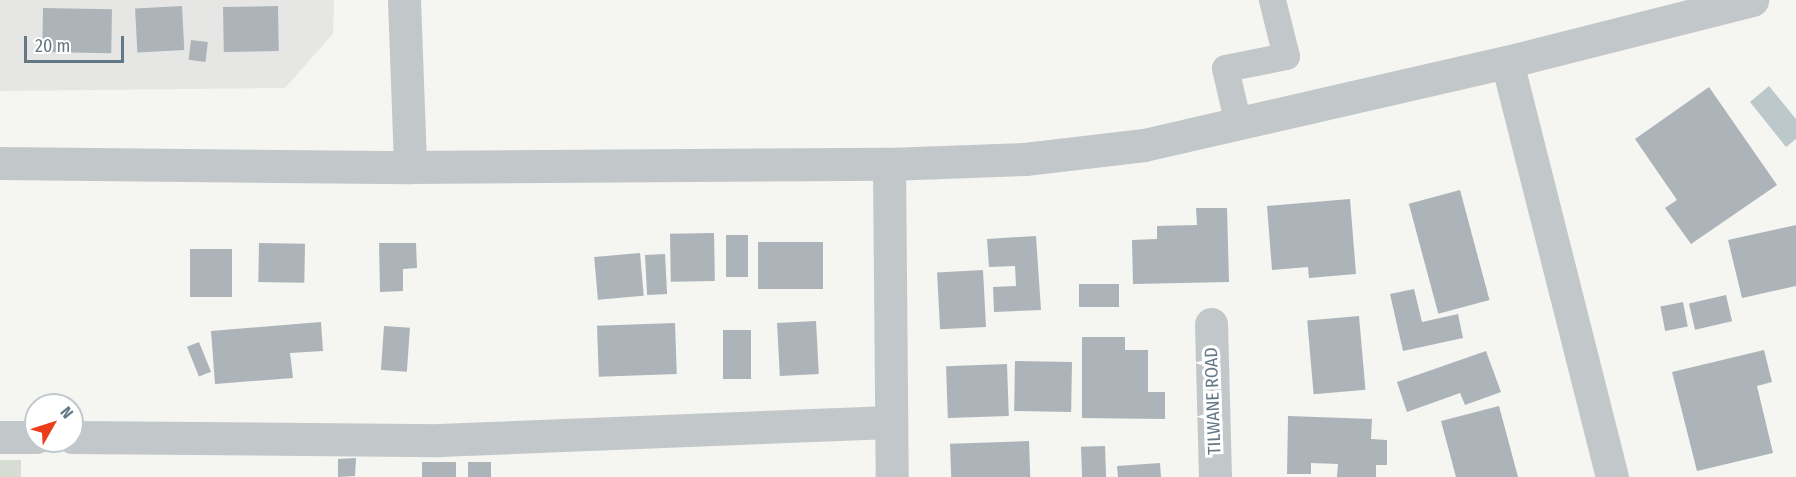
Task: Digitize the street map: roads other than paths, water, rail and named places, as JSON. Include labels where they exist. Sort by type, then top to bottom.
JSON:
[{"type":"street","points":[[404,0],[410,166]]},
{"type":"street","points":[[1238,124],[1225,68],[1286,56],[1272,0]]},
{"type":"street","points":[[0,163],[410,166],[889,164],[1049,157],[1144,145],[1507,62],[1752,0]]},
{"type":"street","points":[[1507,62],[1612,477]]},
{"type":"street","points":[[889,164],[892,477]]},
{"type":"street","name":"TILWANE ROAD","points":[[1211,324],[1215,477]]},
{"type":"street","points":[[84,437],[440,440],[890,422]]},
{"type":"street","points":[[0,437],[24,437]]}]
